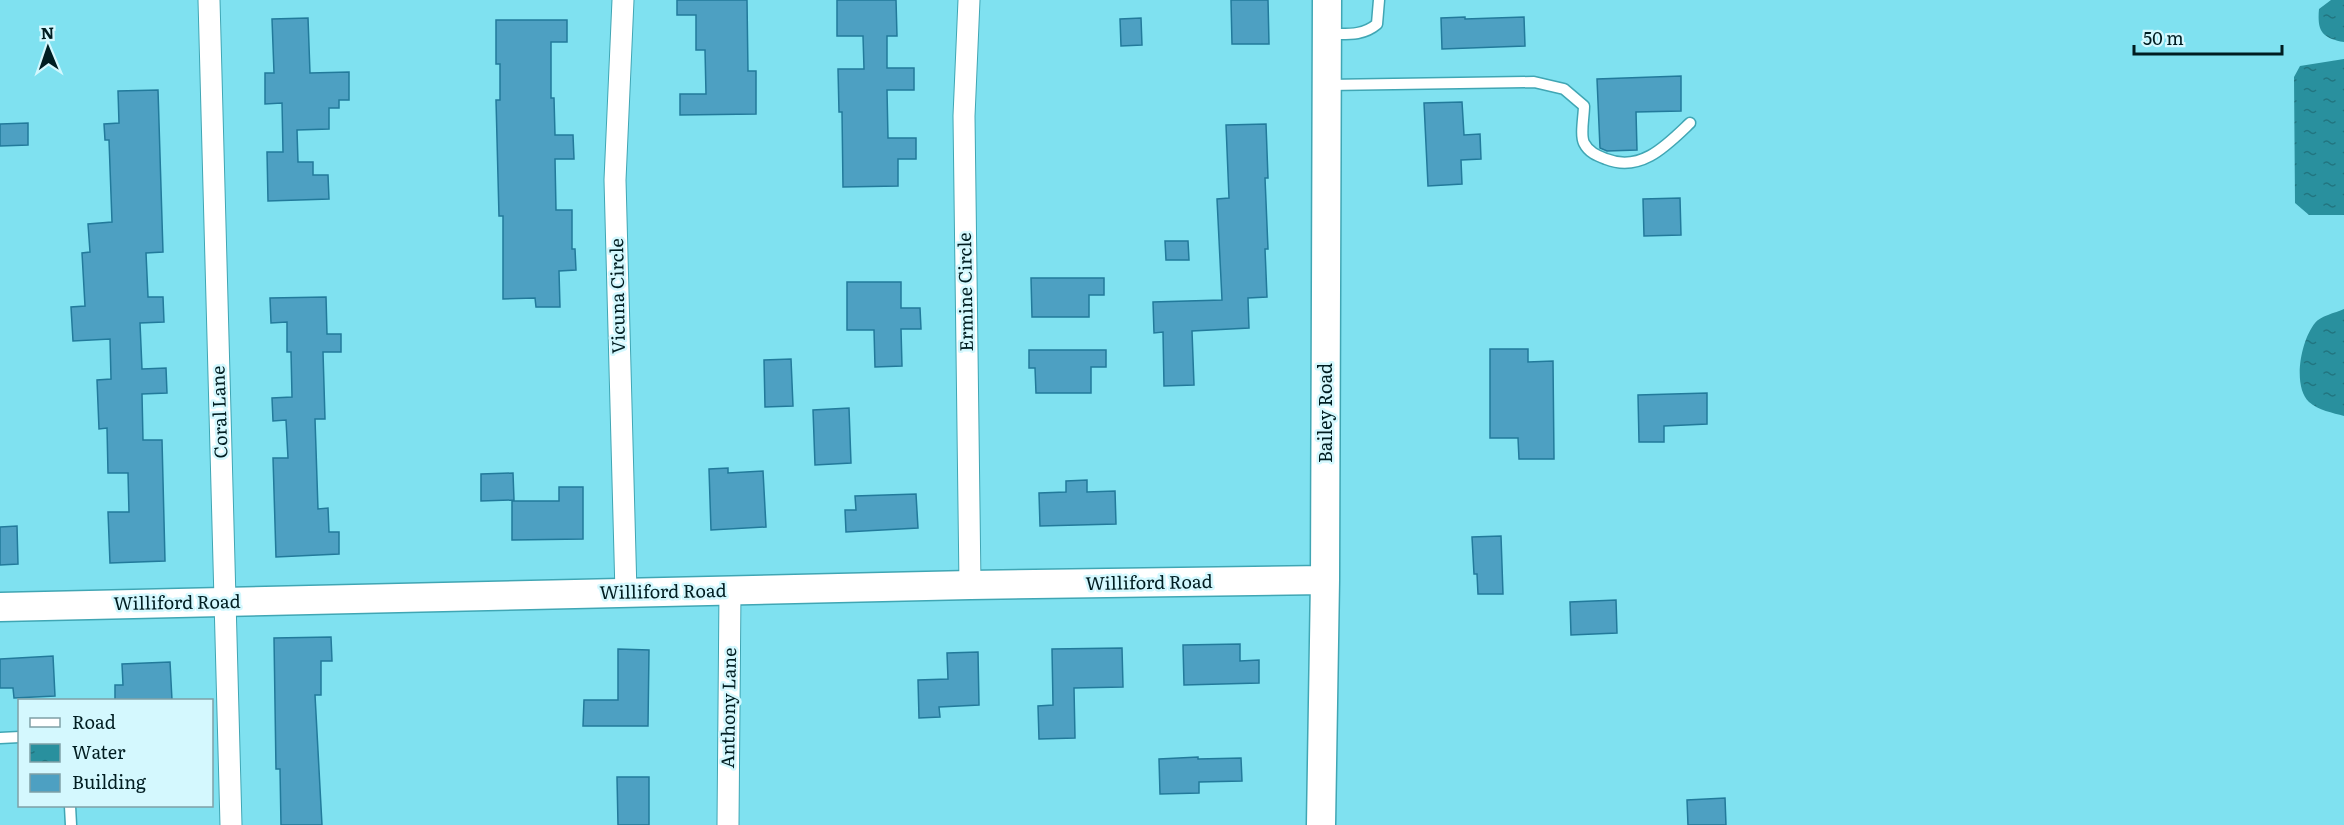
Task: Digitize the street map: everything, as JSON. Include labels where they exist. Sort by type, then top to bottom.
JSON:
[{"type":"street","name":"Coral Lane","points":[[209,0],[231,825]]},
{"type":"street","name":"Vicuna Circle","points":[[623,0],[615,180],[626,593]]},
{"type":"street","name":"Ermine Circle","points":[[969,0],[964,116],[970,585]]},
{"type":"street","name":"Bailey Road","points":[[1321,825],[1325,580],[1327,0]]},
{"type":"street","name":"Williford Road","points":[[0,607],[970,585],[1325,580]]},
{"type":"street","name":"Anthony Lane","points":[[728,825],[730,590]]},
{"type":"lane","points":[[1328,34],[1354,34],[1369,31],[1377,24],[1379,0]]},
{"type":"lane","points":[[1328,85],[1534,82],[1564,89],[1584,106],[1584,142],[1593,154],[1613,162],[1641,162],[1664,148],[1690,123]]},
{"type":"lane","points":[[0,738],[18,737]]},
{"type":"lane","points":[[70,807],[70,825]]},
{"type":"water","points":[[2331,0],[2344,0],[2344,42],[2326,36],[2320,28],[2319,9]]},
{"type":"water","points":[[2344,59],[2344,215],[2309,215],[2295,203],[2294,77],[2300,66]]},
{"type":"water","points":[[2344,309],[2344,416],[2321,409],[2309,402],[2301,385],[2300,363],[2306,340],[2315,323]]},
{"type":"building","points":[[677,0],[747,0],[748,71],[756,71],[756,114],[680,115],[680,94],[706,94],[705,50],[696,50],[696,15],[677,15]]},
{"type":"building","points":[[837,0],[896,0],[897,36],[887,36],[887,68],[914,68],[914,90],[887,90],[888,138],[916,138],[916,159],[898,159],[898,186],[843,187],[842,112],[839,112],[838,69],[864,69],[863,36],[837,36]]},
{"type":"building","points":[[1231,0],[1268,0],[1269,44],[1232,44]]},
{"type":"building","points":[[1465,17],[1465,19],[1524,17],[1525,46],[1442,49],[1441,18]]},
{"type":"building","points":[[308,18],[310,73],[349,72],[349,100],[339,100],[339,108],[329,108],[329,129],[297,130],[298,162],[313,162],[313,175],[328,175],[329,199],[268,201],[267,152],[283,152],[282,103],[265,104],[265,73],[274,73],[272,19]]},
{"type":"building","points":[[1141,18],[1142,45],[1121,46],[1120,19]]},
{"type":"building","points":[[496,20],[567,20],[567,42],[551,42],[551,98],[554,98],[555,135],[573,135],[574,159],[555,159],[556,210],[572,210],[572,249],[575,249],[576,270],[559,271],[560,307],[536,307],[535,298],[503,299],[503,216],[499,216],[496,100],[500,100],[500,64],[496,64]]},
{"type":"building","points":[[1681,76],[1681,111],[1636,112],[1637,150],[1607,151],[1600,148],[1597,79]]},
{"type":"building","points":[[158,90],[163,252],[146,253],[148,297],[163,297],[164,322],[140,323],[142,369],[166,368],[167,393],[142,394],[143,440],[162,440],[165,561],[110,563],[108,512],[129,512],[128,473],[108,473],[107,428],[99,429],[97,380],[111,379],[110,339],[73,341],[71,307],[85,306],[82,253],[90,252],[88,224],[112,222],[109,140],[105,140],[104,124],[119,123],[118,91]]},
{"type":"building","points":[[1462,102],[1464,135],[1480,134],[1481,159],[1461,160],[1462,184],[1428,186],[1424,103]]},
{"type":"building","points":[[28,123],[28,145],[0,146],[0,124]]},
{"type":"building","points":[[1266,124],[1267,297],[1248,298],[1249,328],[1192,331],[1194,385],[1164,386],[1163,332],[1154,333],[1153,302],[1222,300],[1217,199],[1229,198],[1226,125]]},
{"type":"building","points":[[1680,198],[1681,235],[1644,236],[1643,199]]},
{"type":"building","points":[[1165,241],[1188,241],[1189,260],[1166,260]]},
{"type":"building","points":[[1031,278],[1104,278],[1104,295],[1089,295],[1089,317],[1032,317]]},
{"type":"building","points":[[847,282],[901,282],[901,308],[920,308],[921,329],[901,329],[902,366],[875,367],[874,330],[847,330]]},
{"type":"building","points":[[326,297],[327,334],[341,334],[341,352],[323,352],[325,419],[315,419],[318,509],[328,508],[329,532],[339,532],[339,554],[276,557],[273,458],[288,458],[286,420],[273,421],[272,398],[292,397],[291,352],[287,352],[287,322],[271,323],[270,298]]},
{"type":"building","points":[[1490,349],[1528,349],[1528,362],[1553,361],[1554,459],[1519,459],[1518,438],[1490,438]]},
{"type":"building","points":[[1029,350],[1106,350],[1106,367],[1091,367],[1091,393],[1036,393],[1035,368],[1029,368]]},
{"type":"building","points":[[791,359],[793,406],[765,407],[764,360]]},
{"type":"building","points":[[1707,393],[1707,424],[1664,426],[1664,442],[1639,442],[1638,395]]},
{"type":"building","points":[[849,408],[851,463],[815,465],[813,410]]},
{"type":"building","points":[[728,468],[728,473],[763,471],[766,527],[711,530],[709,469]]},
{"type":"building","points":[[513,473],[514,500],[481,501],[481,474]]},
{"type":"building","points":[[1087,480],[1087,492],[1115,491],[1116,524],[1040,526],[1039,493],[1066,492],[1066,481]]},
{"type":"building","points":[[559,487],[583,487],[583,539],[512,540],[512,501],[559,501]]},
{"type":"building","points":[[916,494],[918,528],[846,532],[845,510],[856,510],[855,496]]},
{"type":"building","points":[[17,526],[18,564],[0,565],[0,527]]},
{"type":"building","points":[[1501,536],[1503,594],[1478,594],[1477,574],[1474,574],[1472,537]]},
{"type":"building","points":[[1616,600],[1617,633],[1571,635],[1570,602]]},
{"type":"building","points":[[331,637],[332,661],[321,661],[321,695],[315,695],[322,825],[281,825],[280,769],[276,769],[274,638]]},
{"type":"building","points":[[1240,644],[1240,661],[1259,660],[1259,683],[1184,685],[1183,645]]},
{"type":"building","points":[[1122,648],[1123,687],[1074,688],[1075,738],[1039,739],[1038,706],[1053,705],[1052,649]]},
{"type":"building","points":[[618,649],[649,650],[648,726],[583,726],[584,700],[618,700]]},
{"type":"building","points":[[978,652],[979,705],[939,707],[940,717],[919,718],[918,680],[948,679],[947,653]]},
{"type":"building","points":[[53,656],[55,696],[14,698],[13,688],[0,688],[0,659]]},
{"type":"building","points":[[170,662],[172,699],[115,699],[115,685],[123,685],[122,664]]},
{"type":"building","points":[[1198,757],[1198,759],[1241,758],[1242,781],[1199,782],[1199,793],[1160,794],[1159,759]]},
{"type":"building","points":[[617,777],[649,777],[649,825],[618,825]]},
{"type":"building","points":[[1725,798],[1726,825],[1688,825],[1687,800]]}]
